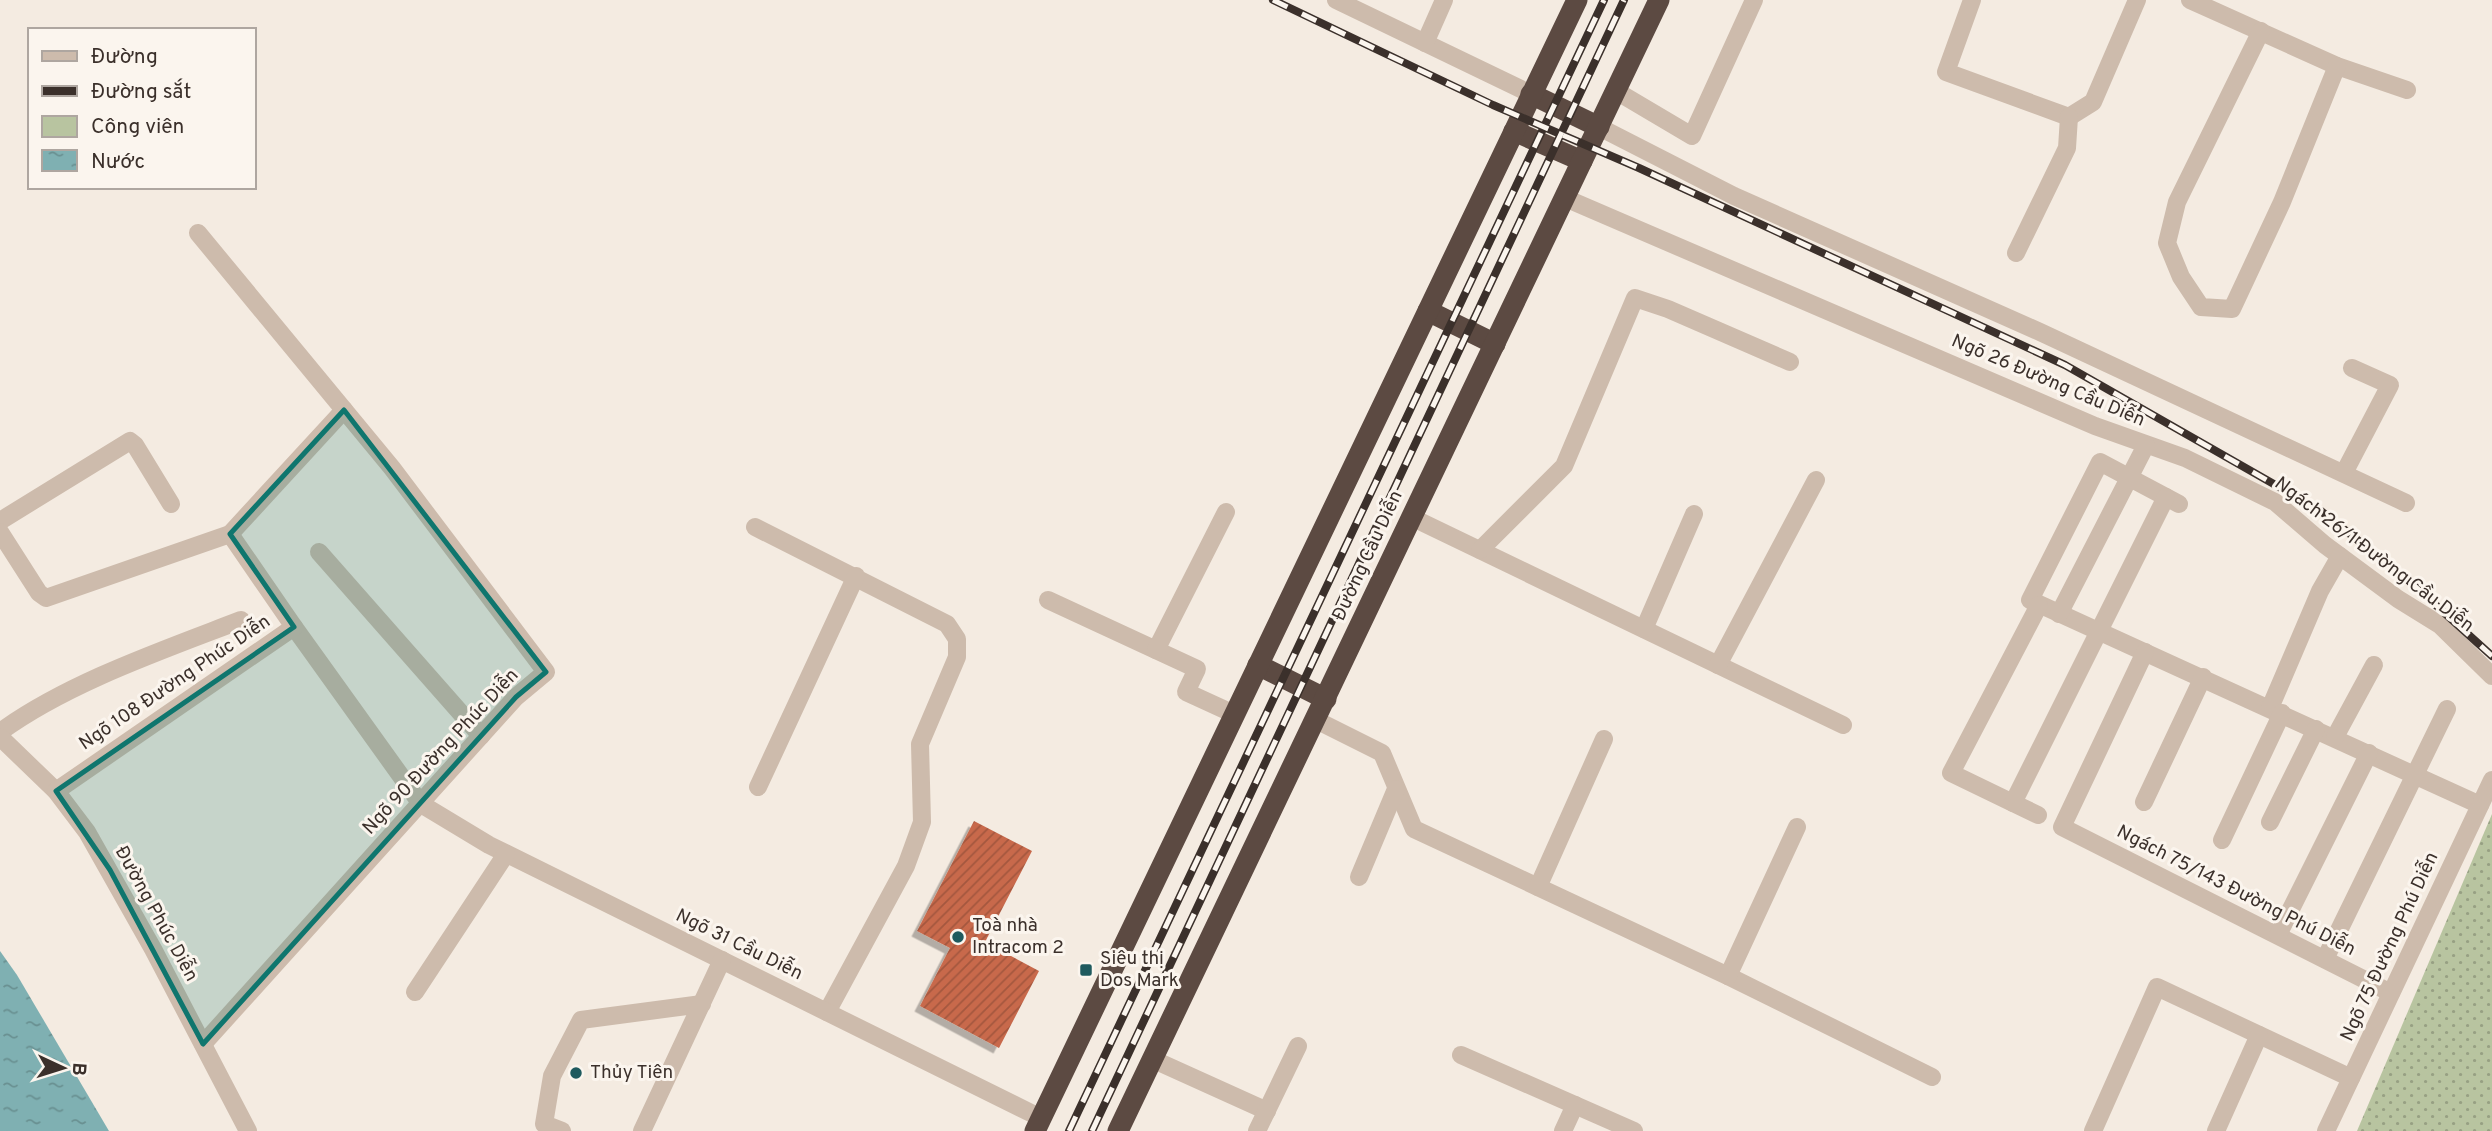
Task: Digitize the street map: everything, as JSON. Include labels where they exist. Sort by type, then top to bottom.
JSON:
[{"type":"highway","points":[[1038,1125],[1577,0]]},
{"type":"highway","name":"Đường Cầu Diễn","points":[[1118,1131],[1659,0]]},
{"type":"highway","points":[[1531,94],[1599,127]]},
{"type":"highway","points":[[1514,131],[1582,161]]},
{"type":"highway","points":[[1428,311],[1495,344]]},
{"type":"highway","points":[[1258,666],[1326,699]]},
{"type":"street","points":[[1336,0],[1531,94]]},
{"type":"street","points":[[1425,43],[1444,0]]},
{"type":"street","points":[[1616,91],[1692,136],[1755,0]]},
{"type":"street","points":[[1972,0],[1946,72],[2069,117]]},
{"type":"street","points":[[2069,117],[2093,102],[2137,0]]},
{"type":"street","points":[[2190,0],[2337,66],[2407,90]]},
{"type":"street","points":[[2261,32],[2177,202],[2167,243],[2181,277],[2201,307],[2232,309],[2282,202],[2337,66]]},
{"type":"street","points":[[2017,253],[2067,148],[2069,117]]},
{"type":"street","points":[[1599,127],[1734,196],[2039,332],[2201,410],[2406,503]]},
{"type":"street","name":"Ngõ 26 Đường Cầu Diễn","points":[[1565,198],[2147,445],[2059,614]]},
{"type":"street","name":"Ngõ 90 Đường Phúc Diễn","points":[[198,233],[457,552],[546,672],[516,696],[203,1044]]},
{"type":"street","points":[[1480,550],[1564,466],[1635,298],[1668,309],[1790,362]]},
{"type":"street","points":[[2344,473],[2390,385],[2352,368]]},
{"type":"street","points":[[0,532],[38,593],[46,598],[230,534],[344,410]]},
{"type":"street","points":[[0,521],[124,443],[135,445],[170,504]]},
{"type":"street","name":"Ngách 26/1 Đường Cầu Diễn","points":[[2147,445],[2185,458],[2275,502],[2340,556],[2440,625],[2492,676]]},
{"type":"street","points":[[2013,803],[2101,633],[2173,500],[2099,462],[2030,600],[2101,633],[2276,710],[2480,804]]},
{"type":"street","points":[[1718,664],[1816,480]]},
{"type":"street","points":[[1156,650],[1226,512]]},
{"type":"street","points":[[1644,629],[1694,514]]},
{"type":"street","points":[[1411,517],[1843,724]]},
{"type":"street","points":[[755,527],[856,576],[947,625],[957,639],[957,657],[920,744],[922,822],[906,866],[827,1013]]},
{"type":"street","name":"Ngõ 108 Đường Phúc Diễn","points":[[56,790],[295,627],[230,534]]},
{"type":"street","points":[[319,552],[481,736]]},
{"type":"street","points":[[2222,840],[2276,710],[2320,591],[2340,556]]},
{"type":"street","points":[[758,787],[856,576]]},
{"type":"street","points":[[1048,600],[1197,669],[1186,692],[1234,714]]},
{"type":"street","points":[[2038,815],[1951,773],[2039,605]]},
{"type":"street","points":[[0,735],[56,699],[155,653],[241,620]]},
{"type":"street","points":[[295,627],[421,804]]},
{"type":"street","name":"Ngách 75/143 Đường Phú Diễn","points":[[2145,652],[2062,827],[2391,993]]},
{"type":"street","points":[[2335,737],[2374,665]]},
{"type":"street","points":[[2144,802],[2203,677]]},
{"type":"street","points":[[2325,959],[2447,709]]},
{"type":"street","points":[[1316,720],[1382,753],[1414,829],[1728,976],[1933,1077]]},
{"type":"street","points":[[2270,821],[2316,729]]},
{"type":"street","name":"Đường Phúc Diễn","points":[[0,735],[56,790],[110,870],[248,1131]]},
{"type":"street","points":[[1538,887],[1604,739]]},
{"type":"street","points":[[2278,935],[2368,753]]},
{"type":"street","name":"Ngõ 75 Đường Phú Diễn","points":[[2326,1131],[2492,780]]},
{"type":"street","points":[[1359,877],[1396,789]]},
{"type":"street","name":"Ngõ 31 Cầu Diễn","points":[[421,804],[506,854],[827,1013],[1038,1125]]},
{"type":"street","points":[[1728,976],[1797,827]]},
{"type":"street","points":[[415,992],[506,854]]},
{"type":"street","points":[[642,1131],[722,960]]},
{"type":"street","points":[[2093,1131],[2157,987],[2351,1078]]},
{"type":"street","points":[[562,1131],[544,1124],[552,1076],[581,1020],[702,1004]]},
{"type":"street","points":[[2216,1131],[2259,1035]]},
{"type":"street","points":[[1257,1131],[1298,1046]]},
{"type":"street","points":[[1461,1055],[1634,1131]]},
{"type":"street","points":[[1152,1059],[1267,1111]]},
{"type":"street","points":[[1563,1131],[1575,1105]]},
{"type":"highlighted area","points":[[344,410],[546,672],[516,697],[203,1044],[110,870],[56,791],[294,627],[230,534]]},
{"type":"green space","points":[[2492,814],[2492,1131],[2357,1131]]},
{"type":"water","points":[[0,951],[17,975],[109,1131],[0,1131]]},
{"type":"building","name":"Toà nhà Intracom 2","points":[[974,821],[1032,851],[985,942],[1039,971],[999,1048],[920,1006],[950,948],[917,931]]},
{"type":"railway","points":[[1273,0],[1493,105],[1639,168],[2065,365],[2321,511],[2408,580],[2492,656]]},
{"type":"railway","points":[[1069,1131],[1604,0]]},
{"type":"railway","points":[[1092,1131],[1624,0]]},
{"type":"place","name":"Toà nhà Intracom 2","points":[[958,937]]},
{"type":"place","name":"Siêu thị Dos Mark","points":[[1086,970]]},
{"type":"place","name":"Thủy Tiên","points":[[576,1073]]}]
